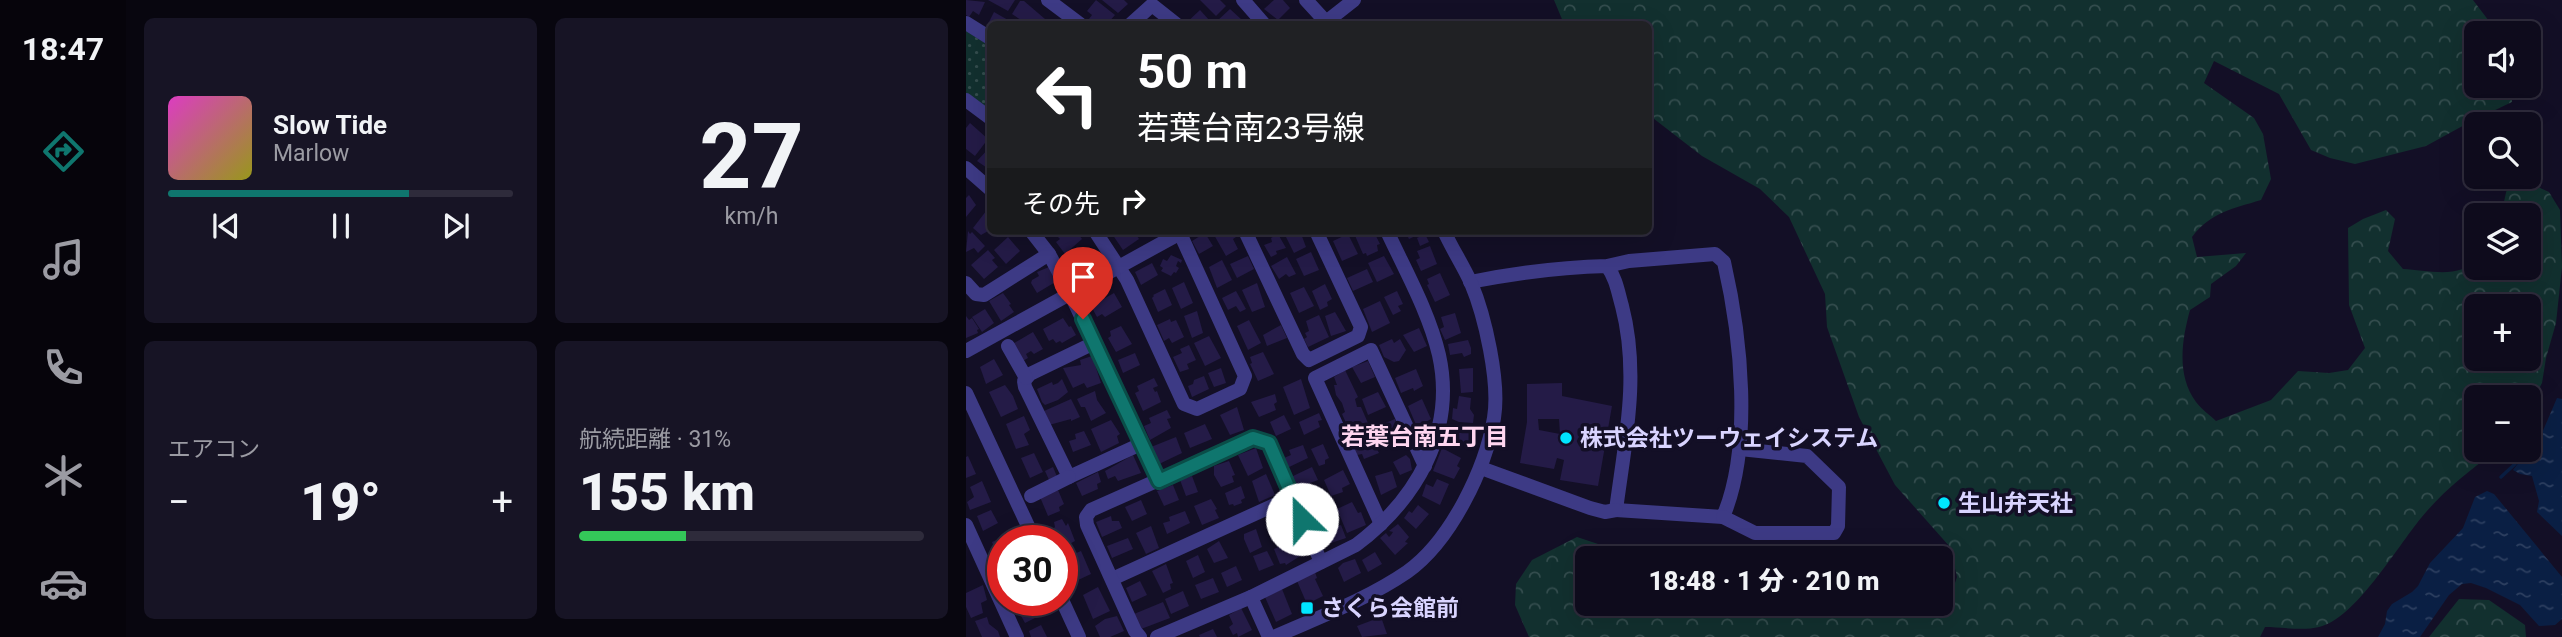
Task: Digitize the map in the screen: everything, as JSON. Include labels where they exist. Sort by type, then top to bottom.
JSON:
[{"type":"street","points":[[1048,0],[1076,21]]},
{"type":"street","points":[[1243,0],[1261,21]]},
{"type":"street","points":[[1306,0],[1325,21]]},
{"type":"street","points":[[1329,21],[1354,0]]},
{"type":"street","points":[[1134,21],[1152,5],[1172,21]]},
{"type":"street","points":[[966,23],[987,36]]},
{"type":"street","points":[[966,100],[987,116]]},
{"type":"street","points":[[966,167],[987,185]]},
{"type":"street","points":[[1034,235],[1049,254],[1071,295],[1159,481]]},
{"type":"street","points":[[1098,235],[1120,268],[1184,404],[1197,409],[1240,389],[1245,376],[1182,235]]},
{"type":"street","points":[[966,351],[1176,235]]},
{"type":"street","points":[[1247,235],[1303,354],[1309,360],[1358,336],[1361,327],[1318,235]]},
{"type":"street","points":[[1157,637],[1251,597],[1356,545],[1399,507],[1425,466],[1436,440],[1442,398],[1439,355],[1426,316],[1389,235]]},
{"type":"street","points":[[1251,597],[1272,637],[1341,610],[1409,571],[1452,524],[1481,468],[1494,416],[1493,376],[1486,331],[1470,282],[1446,235]]},
{"type":"street","points":[[966,283],[976,294],[984,295],[1049,254]]},
{"type":"street","points":[[1470,282],[1513,274],[1715,254],[1724,262],[1739,339],[1740,449],[1731,499],[1723,517]]},
{"type":"street","points":[[1607,266],[1614,276],[1625,317],[1631,369],[1629,429],[1616,510]]},
{"type":"street","points":[[1069,477],[1024,387],[1030,374],[1094,343]]},
{"type":"street","points":[[1008,346],[1026,378]]},
{"type":"street","points":[[1381,524],[1315,378],[1371,350],[1425,466]]},
{"type":"street","points":[[966,393],[1028,525]]},
{"type":"street","points":[[1140,637],[1087,525],[1086,517],[1091,510],[1253,438],[1269,443],[1321,562]]},
{"type":"street","points":[[1031,496],[1141,444]]},
{"type":"street","points":[[1481,468],[1605,512],[1616,510],[1723,517],[1755,534],[1834,533],[1838,526],[1839,487],[1807,456],[1740,449]]},
{"type":"street","points":[[1112,579],[1292,497]]},
{"type":"street","points":[[966,525],[987,559]]},
{"type":"street","points":[[1010,616],[1017,637]]},
{"type":"street","points":[[1069,616],[1079,637]]},
{"type":"green space","points":[[1554,0],[2473,0],[2489,21],[2464,21],[2464,98],[2512,98],[2512,102],[2491,112],[2464,112],[2464,125],[2426,146],[2355,164],[2311,150],[2279,94],[2214,61],[2204,83],[2254,118],[2263,134],[2271,179],[2261,200],[2215,217],[2192,237],[2197,257],[2246,253],[2236,266],[2211,284],[2210,297],[2190,310],[2183,345],[2183,369],[2196,402],[2216,421],[2271,400],[2298,371],[2329,373],[2348,370],[2365,348],[2349,305],[2348,228],[2386,210],[2395,219],[2388,251],[2403,269],[2443,272],[2464,268],[2464,280],[2541,280],[2541,203],[2504,203],[2507,189],[2541,188],[2549,192],[2560,210],[2562,267],[2556,323],[2541,385],[2464,385],[2464,462],[2482,462],[2429,508],[2361,597],[2333,621],[2319,627],[2265,627],[2260,637],[1529,637],[1515,605],[1516,584],[1532,560],[1577,537],[1604,546],[1575,546],[1575,616],[1953,616],[1953,584],[1957,577],[1953,546],[1949,546],[1895,485],[1859,417],[1827,327],[1825,294],[1789,217],[1760,189],[1702,156],[1652,117],[1652,21],[1563,21]]},
{"type":"green space","points":[[966,31],[987,44],[987,111],[966,95]]},
{"type":"green space","points":[[2459,599],[2489,600],[2525,625],[2526,637],[2429,637]]},
{"type":"water","points":[[2557,398],[2562,399],[2562,536],[2537,512],[2539,501],[2532,476],[2513,470],[2519,462],[2541,462],[2542,433]]},
{"type":"water","points":[[2487,491],[2494,494],[2562,577],[2562,619],[2555,625],[2539,626],[2520,605],[2471,583],[2462,584],[2449,595],[2420,637],[2378,637],[2392,604],[2418,586],[2430,563],[2463,528],[2475,497]]},
{"type":"building","points":[[966,0],[985,2],[979,15],[973,11],[969,17],[966,15]]},
{"type":"building","points":[[988,0],[1015,0],[1008,11]]},
{"type":"building","points":[[1096,0],[1115,15],[1110,21],[1092,21],[1089,19],[1092,15],[1087,11]]},
{"type":"building","points":[[1102,0],[1124,0],[1128,4],[1118,13]]},
{"type":"building","points":[[1200,0],[1220,0],[1226,6],[1216,16]]},
{"type":"building","points":[[1274,0],[1283,0],[1290,8],[1278,20],[1264,9]]},
{"type":"building","points":[[1020,1],[1024,1],[1045,19],[1022,21],[1012,14]]},
{"type":"building","points":[[1230,9],[1242,20],[1241,21],[1217,21]]},
{"type":"building","points":[[1200,10],[1210,21],[1188,21]]},
{"type":"building","points":[[994,12],[1008,20],[1008,21],[990,21]]},
{"type":"building","points":[[970,123],[987,138],[975,156],[966,149],[966,128]]},
{"type":"building","points":[[987,150],[987,168],[977,161]]},
{"type":"building","points":[[969,195],[976,205],[966,217],[966,198]]},
{"type":"building","points":[[987,210],[987,232],[981,235],[973,228]]},
{"type":"building","points":[[968,231],[985,246],[978,253],[974,248],[966,252]]},
{"type":"building","points":[[1079,235],[1082,239],[1065,254],[1056,242],[1060,239],[1057,236]]},
{"type":"building","points":[[1113,235],[1136,235],[1139,239],[1123,250]]},
{"type":"building","points":[[1206,235],[1213,246],[1199,254],[1192,241]]},
{"type":"building","points":[[1214,235],[1235,235],[1233,239],[1238,249],[1226,256]]},
{"type":"building","points":[[1279,235],[1286,248],[1276,251],[1277,254],[1271,257],[1264,245],[1272,242],[1271,238]]},
{"type":"building","points":[[1285,235],[1302,235],[1306,247],[1294,253]]},
{"type":"building","points":[[1348,235],[1358,254],[1342,261],[1333,241]]},
{"type":"building","points":[[1355,235],[1376,235],[1380,244],[1377,245],[1378,251],[1367,256],[1366,253],[1363,254]]},
{"type":"building","points":[[1426,235],[1429,242],[1420,246],[1417,238]]},
{"type":"building","points":[[1008,237],[1020,251],[1006,264],[994,250]]},
{"type":"building","points":[[1430,246],[1437,264],[1421,271],[1416,260],[1420,258],[1417,251]]},
{"type":"building","points":[[988,250],[998,267],[984,279],[971,265]]},
{"type":"building","points":[[1090,250],[1098,261],[1095,263],[1098,267],[1083,278],[1080,274],[1077,276],[1069,264]]},
{"type":"building","points":[[1311,252],[1319,270],[1304,276],[1296,259]]},
{"type":"building","points":[[1171,255],[1182,260],[1181,263],[1178,261],[1176,266],[1179,268],[1171,276],[1161,271],[1163,268],[1160,266],[1163,259],[1167,261]]},
{"type":"building","points":[[1248,256],[1254,269],[1237,278],[1230,264]]},
{"type":"building","points":[[1384,256],[1394,274],[1377,282],[1368,263]]},
{"type":"building","points":[[1287,257],[1296,274],[1289,277],[1286,274],[1279,279],[1271,266]]},
{"type":"building","points":[[1222,260],[1232,280],[1217,288],[1209,267]]},
{"type":"building","points":[[1152,263],[1158,275],[1141,285],[1135,272]]},
{"type":"building","points":[[1049,267],[1057,281],[1037,293],[1032,280],[1039,276],[1037,272]]},
{"type":"building","points":[[1367,269],[1373,282],[1353,291],[1347,278]]},
{"type":"building","points":[[1440,273],[1450,295],[1435,302],[1427,279]]},
{"type":"building","points":[[1184,282],[1193,303],[1181,309],[1172,288]]},
{"type":"building","points":[[1257,283],[1265,307],[1252,312],[1242,290]]},
{"type":"building","points":[[1325,284],[1332,299],[1327,302],[1328,306],[1320,310],[1312,291]]},
{"type":"building","points":[[1304,287],[1314,306],[1299,313],[1290,293]]},
{"type":"building","points":[[1165,289],[1172,305],[1158,312],[1152,298]]},
{"type":"building","points":[[1236,291],[1246,309],[1240,312],[1236,306],[1228,310],[1222,298]]},
{"type":"building","points":[[1397,291],[1403,304],[1398,306],[1401,311],[1393,315],[1384,297]]},
{"type":"building","points":[[1003,293],[1014,312],[1001,321],[989,301]]},
{"type":"building","points":[[1114,293],[1122,307],[1105,317],[1102,314],[1097,317],[1091,306]]},
{"type":"building","points":[[1380,301],[1390,323],[1372,332],[1363,309]]},
{"type":"building","points":[[985,309],[994,323],[982,332],[972,317]]},
{"type":"building","points":[[1197,311],[1203,333],[1192,338],[1184,316]]},
{"type":"building","points":[[1335,312],[1346,331],[1331,336],[1325,316]]},
{"type":"building","points":[[1455,313],[1461,333],[1445,340],[1440,329],[1444,327],[1441,317]]},
{"type":"building","points":[[1319,315],[1329,337],[1308,347],[1304,339],[1307,337],[1305,333],[1309,331],[1306,321]]},
{"type":"building","points":[[966,316],[969,320],[972,318],[979,329],[978,333],[966,338]]},
{"type":"building","points":[[1063,318],[1076,335],[1062,343],[1056,343],[1053,339],[1049,341],[1043,329]]},
{"type":"building","points":[[1170,319],[1171,322],[1176,320],[1184,337],[1172,343],[1169,338],[1164,341],[1157,325]]},
{"type":"building","points":[[1249,320],[1261,343],[1248,350],[1237,326]]},
{"type":"building","points":[[1281,325],[1287,338],[1267,346],[1263,335]]},
{"type":"building","points":[[1121,326],[1132,344],[1116,352],[1108,338],[1111,336],[1110,331]]},
{"type":"building","points":[[1419,328],[1427,346],[1414,352],[1403,335]]},
{"type":"building","points":[[1033,332],[1043,349],[1034,354],[1031,351],[1026,354],[1028,358],[1021,362],[1011,345]]},
{"type":"building","points":[[1209,336],[1221,358],[1205,366],[1194,343]]},
{"type":"building","points":[[1392,339],[1394,343],[1400,339],[1406,350],[1399,361],[1394,362],[1384,357],[1379,345]]},
{"type":"building","points":[[1468,340],[1471,354],[1464,357],[1462,353],[1450,355],[1448,344]]},
{"type":"building","points":[[1189,345],[1196,360],[1187,364],[1189,369],[1180,372],[1173,357],[1182,353],[1180,349]]},
{"type":"building","points":[[1263,352],[1274,374],[1258,381],[1250,364],[1250,357]]},
{"type":"building","points":[[1135,353],[1140,365],[1123,373],[1118,360]]},
{"type":"building","points":[[1092,356],[1101,383],[1087,388],[1084,383],[1073,388],[1063,368],[1081,365],[1080,360]]},
{"type":"building","points":[[994,359],[1003,375],[986,384],[980,367]]},
{"type":"building","points":[[1368,361],[1375,377],[1361,383],[1352,367]]},
{"type":"building","points":[[1221,368],[1226,383],[1214,387],[1208,373]]},
{"type":"building","points":[[1473,368],[1473,392],[1461,393],[1459,369]]},
{"type":"building","points":[[1416,369],[1423,386],[1401,393],[1395,378]]},
{"type":"building","points":[[1345,370],[1358,397],[1355,399],[1357,407],[1361,407],[1371,430],[1363,433],[1357,421],[1347,425],[1342,414],[1345,412],[1342,403],[1336,395],[1334,377]]},
{"type":"building","points":[[1204,376],[1209,389],[1192,397],[1188,386]]},
{"type":"building","points":[[1154,378],[1158,386],[1153,388],[1161,402],[1143,411],[1135,393],[1139,391],[1137,386]]},
{"type":"building","points":[[1062,379],[1068,392],[1045,405],[1037,389],[1052,382],[1053,385],[1058,383]]},
{"type":"building","points":[[1301,379],[1310,408],[1294,415],[1283,387]]},
{"type":"building","name":"株式会社ツーウェイシステム","points":[[1562,383],[1562,396],[1612,406],[1598,486],[1560,480],[1564,460],[1557,458],[1554,469],[1520,463],[1527,422],[1527,384]],"holes":[[[1538,419],[1559,419],[1560,434],[1539,430]]]},
{"type":"building","points":[[1005,385],[1018,409],[1001,417],[989,392]]},
{"type":"building","points":[[1095,391],[1097,400],[1106,413],[1091,421],[1085,407],[1081,407],[1077,399]]},
{"type":"building","points":[[1378,392],[1386,407],[1368,415],[1362,399]]},
{"type":"building","points":[[1275,394],[1276,410],[1259,417],[1251,402]]},
{"type":"building","points":[[1459,396],[1471,398],[1473,423],[1452,419],[1453,408],[1457,409]]},
{"type":"building","points":[[1071,399],[1080,417],[1049,425],[1044,411]]},
{"type":"building","points":[[1422,399],[1431,419],[1417,427],[1408,406]]},
{"type":"building","points":[[1237,407],[1244,430],[1230,435],[1220,415]]},
{"type":"building","points":[[1167,410],[1171,418],[1167,419],[1171,428],[1150,440],[1144,426],[1151,423],[1149,418]]},
{"type":"building","points":[[1319,413],[1322,420],[1318,421],[1320,427],[1304,435],[1299,422]]},
{"type":"building","points":[[1284,415],[1291,429],[1276,436],[1270,422]]},
{"type":"building","points":[[1024,416],[1030,430],[1024,434],[1029,445],[1016,449],[1006,424]]},
{"type":"building","points":[[1395,419],[1399,428],[1395,429],[1397,435],[1383,444],[1376,427]]},
{"type":"building","points":[[1111,420],[1120,434],[1117,436],[1119,443],[1101,452],[1091,429]]},
{"type":"building","points":[[1205,424],[1212,439],[1190,448],[1184,433]]},
{"type":"building","points":[[1455,426],[1471,428],[1469,445],[1455,442]]},
{"type":"building","points":[[1084,431],[1091,445],[1073,452],[1069,441],[1076,439],[1075,434]]},
{"type":"building","points":[[1176,437],[1182,453],[1159,464],[1151,447]]},
{"type":"building","points":[[1372,439],[1379,453],[1364,459],[1362,454],[1357,455],[1354,448]]},
{"type":"building","points":[[1323,444],[1329,458],[1325,460],[1325,464],[1319,466],[1311,449]]},
{"type":"building","points":[[1303,445],[1308,458],[1287,468],[1284,458],[1291,455],[1289,450]]},
{"type":"building","points":[[1256,448],[1263,468],[1248,476],[1238,455]]},
{"type":"building","points":[[1442,448],[1461,458],[1457,466],[1460,468],[1454,479],[1433,471]]},
{"type":"building","points":[[1034,453],[1043,472],[1030,478],[1021,458]]},
{"type":"building","points":[[1133,455],[1141,473],[1118,481],[1115,476],[1108,479],[1105,471]]},
{"type":"building","points":[[1406,455],[1410,459],[1412,470],[1400,475],[1393,462]]},
{"type":"building","points":[[968,456],[976,474],[966,478],[966,457]]},
{"type":"building","points":[[1229,461],[1235,475],[1232,476],[1234,482],[1221,487],[1214,475],[1214,466]]},
{"type":"building","points":[[1053,467],[1058,479],[1050,482],[1045,471]]},
{"type":"building","points":[[1312,467],[1318,480],[1297,488],[1291,477]]},
{"type":"building","points":[[1343,470],[1350,484],[1342,488],[1343,492],[1331,496],[1324,480]]},
{"type":"building","points":[[1392,471],[1397,487],[1381,495],[1375,476]]},
{"type":"building","points":[[1098,472],[1101,482],[1097,484],[1098,489],[1082,496],[1076,483]]},
{"type":"building","points":[[1266,474],[1275,495],[1259,502],[1252,481]]},
{"type":"building","points":[[1192,476],[1198,492],[1186,496],[1180,480]]},
{"type":"building","points":[[1437,479],[1449,484],[1440,505],[1422,496],[1426,484],[1433,487]]},
{"type":"building","points":[[982,481],[991,502],[970,510],[967,502],[974,497],[970,487]]},
{"type":"building","points":[[1173,485],[1179,500],[1164,506],[1157,491]]},
{"type":"building","points":[[1241,486],[1245,498],[1241,500],[1242,503],[1229,505],[1225,493]]},
{"type":"building","points":[[1058,490],[1064,504],[1059,507],[1060,511],[1048,516],[1040,497]]},
{"type":"building","points":[[1211,499],[1219,518],[1202,525],[1194,506]]},
{"type":"building","points":[[1141,500],[1147,514],[1132,521],[1125,507]]},
{"type":"building","points":[[1352,502],[1358,513],[1361,512],[1366,525],[1347,533],[1337,509]]},
{"type":"building","points":[[1322,503],[1328,518],[1314,524],[1308,510]]},
{"type":"building","points":[[1418,505],[1429,514],[1416,529],[1404,518]]},
{"type":"building","points":[[991,510],[998,523],[987,525],[987,529],[983,531],[977,516]]},
{"type":"building","points":[[1185,511],[1190,523],[1167,534],[1163,523],[1170,521],[1169,517]]},
{"type":"building","points":[[1284,514],[1292,534],[1277,540],[1269,520]]},
{"type":"building","points":[[1111,516],[1112,521],[1119,521],[1122,528],[1102,537],[1096,522]]},
{"type":"building","points":[[1062,519],[1065,525],[1055,525],[1054,522]]},
{"type":"building","points":[[1398,524],[1409,537],[1405,542],[1408,543],[1395,555],[1380,538],[1386,533],[1389,537],[1393,532],[1389,531]]},
{"type":"building","points":[[1341,525],[1346,538],[1325,545],[1321,532]]},
{"type":"building","points":[[1151,526],[1159,548],[1146,554],[1136,533]]},
{"type":"building","points":[[1256,529],[1262,547],[1250,553],[1244,534]]},
{"type":"building","points":[[1128,538],[1133,549],[1112,558],[1107,546]]},
{"type":"building","points":[[1298,538],[1305,553],[1286,565],[1280,564],[1274,549]]},
{"type":"building","points":[[1219,541],[1228,558],[1214,563],[1207,549]]},
{"type":"building","points":[[1081,551],[1091,574],[1078,580],[1078,552]]},
{"type":"building","points":[[1267,551],[1274,565],[1259,571],[1253,556]]},
{"type":"building","points":[[1375,552],[1382,564],[1368,572],[1362,560]]},
{"type":"building","points":[[1198,555],[1205,572],[1193,578],[1186,561]]},
{"type":"building","points":[[1355,559],[1361,573],[1344,582],[1338,568]]},
{"type":"building","points":[[1166,564],[1173,583],[1170,584],[1171,589],[1163,593],[1152,571]]},
{"type":"building","points":[[1236,566],[1242,580],[1227,587],[1221,573]]},
{"type":"building","points":[[1315,572],[1315,579],[1323,596],[1307,604],[1297,581]]},
{"type":"building","points":[[1213,578],[1219,592],[1201,599],[1195,585]]},
{"type":"building","points":[[1140,581],[1147,595],[1132,602],[1126,588]]},
{"type":"building","points":[[983,585],[987,600],[981,603],[983,613],[971,618],[966,607],[966,593]]},
{"type":"building","points":[[1098,587],[1110,611],[1093,619],[1083,595]]},
{"type":"building","points":[[1282,589],[1292,614],[1276,622],[1265,597]]},
{"type":"building","points":[[1183,591],[1189,606],[1171,614],[1165,599]]},
{"type":"building","points":[[1163,602],[1170,618],[1141,629],[1134,614]]},
{"type":"building","points":[[1241,608],[1252,630],[1238,637],[1237,633],[1233,635],[1229,627],[1233,624],[1229,615]]},
{"type":"building","points":[[1021,616],[1034,616],[1035,618],[1025,623]]},
{"type":"building","points":[[1117,616],[1124,631],[1110,637],[1100,637],[1095,626],[1105,619]]},
{"type":"building","points":[[987,617],[989,624],[998,631],[1000,637],[982,637],[975,621]]},
{"type":"building","points":[[1381,617],[1387,634],[1362,637],[1357,626]]},
{"type":"building","points":[[1041,625],[1047,637],[1031,637],[1029,631]]},
{"type":"building","points":[[1213,629],[1217,637],[1200,637],[1199,635]]},
{"type":"waterway","points":[[2501,477],[2515,464]]},
{"type":"place","name":"株式会社ツーウェイシステム","points":[[1566,438]]},
{"type":"place","name":"生山弁天社","points":[[1944,503]]},
{"type":"place","name":"さくら会館前","points":[[1307,608]]},
{"type":"district","name":"若葉台南五丁目","points":[[1425,437]]},
{"type":"route","points":[[1083,319],[1159,481],[1253,438],[1261,439],[1269,443],[1302,519]]}]
